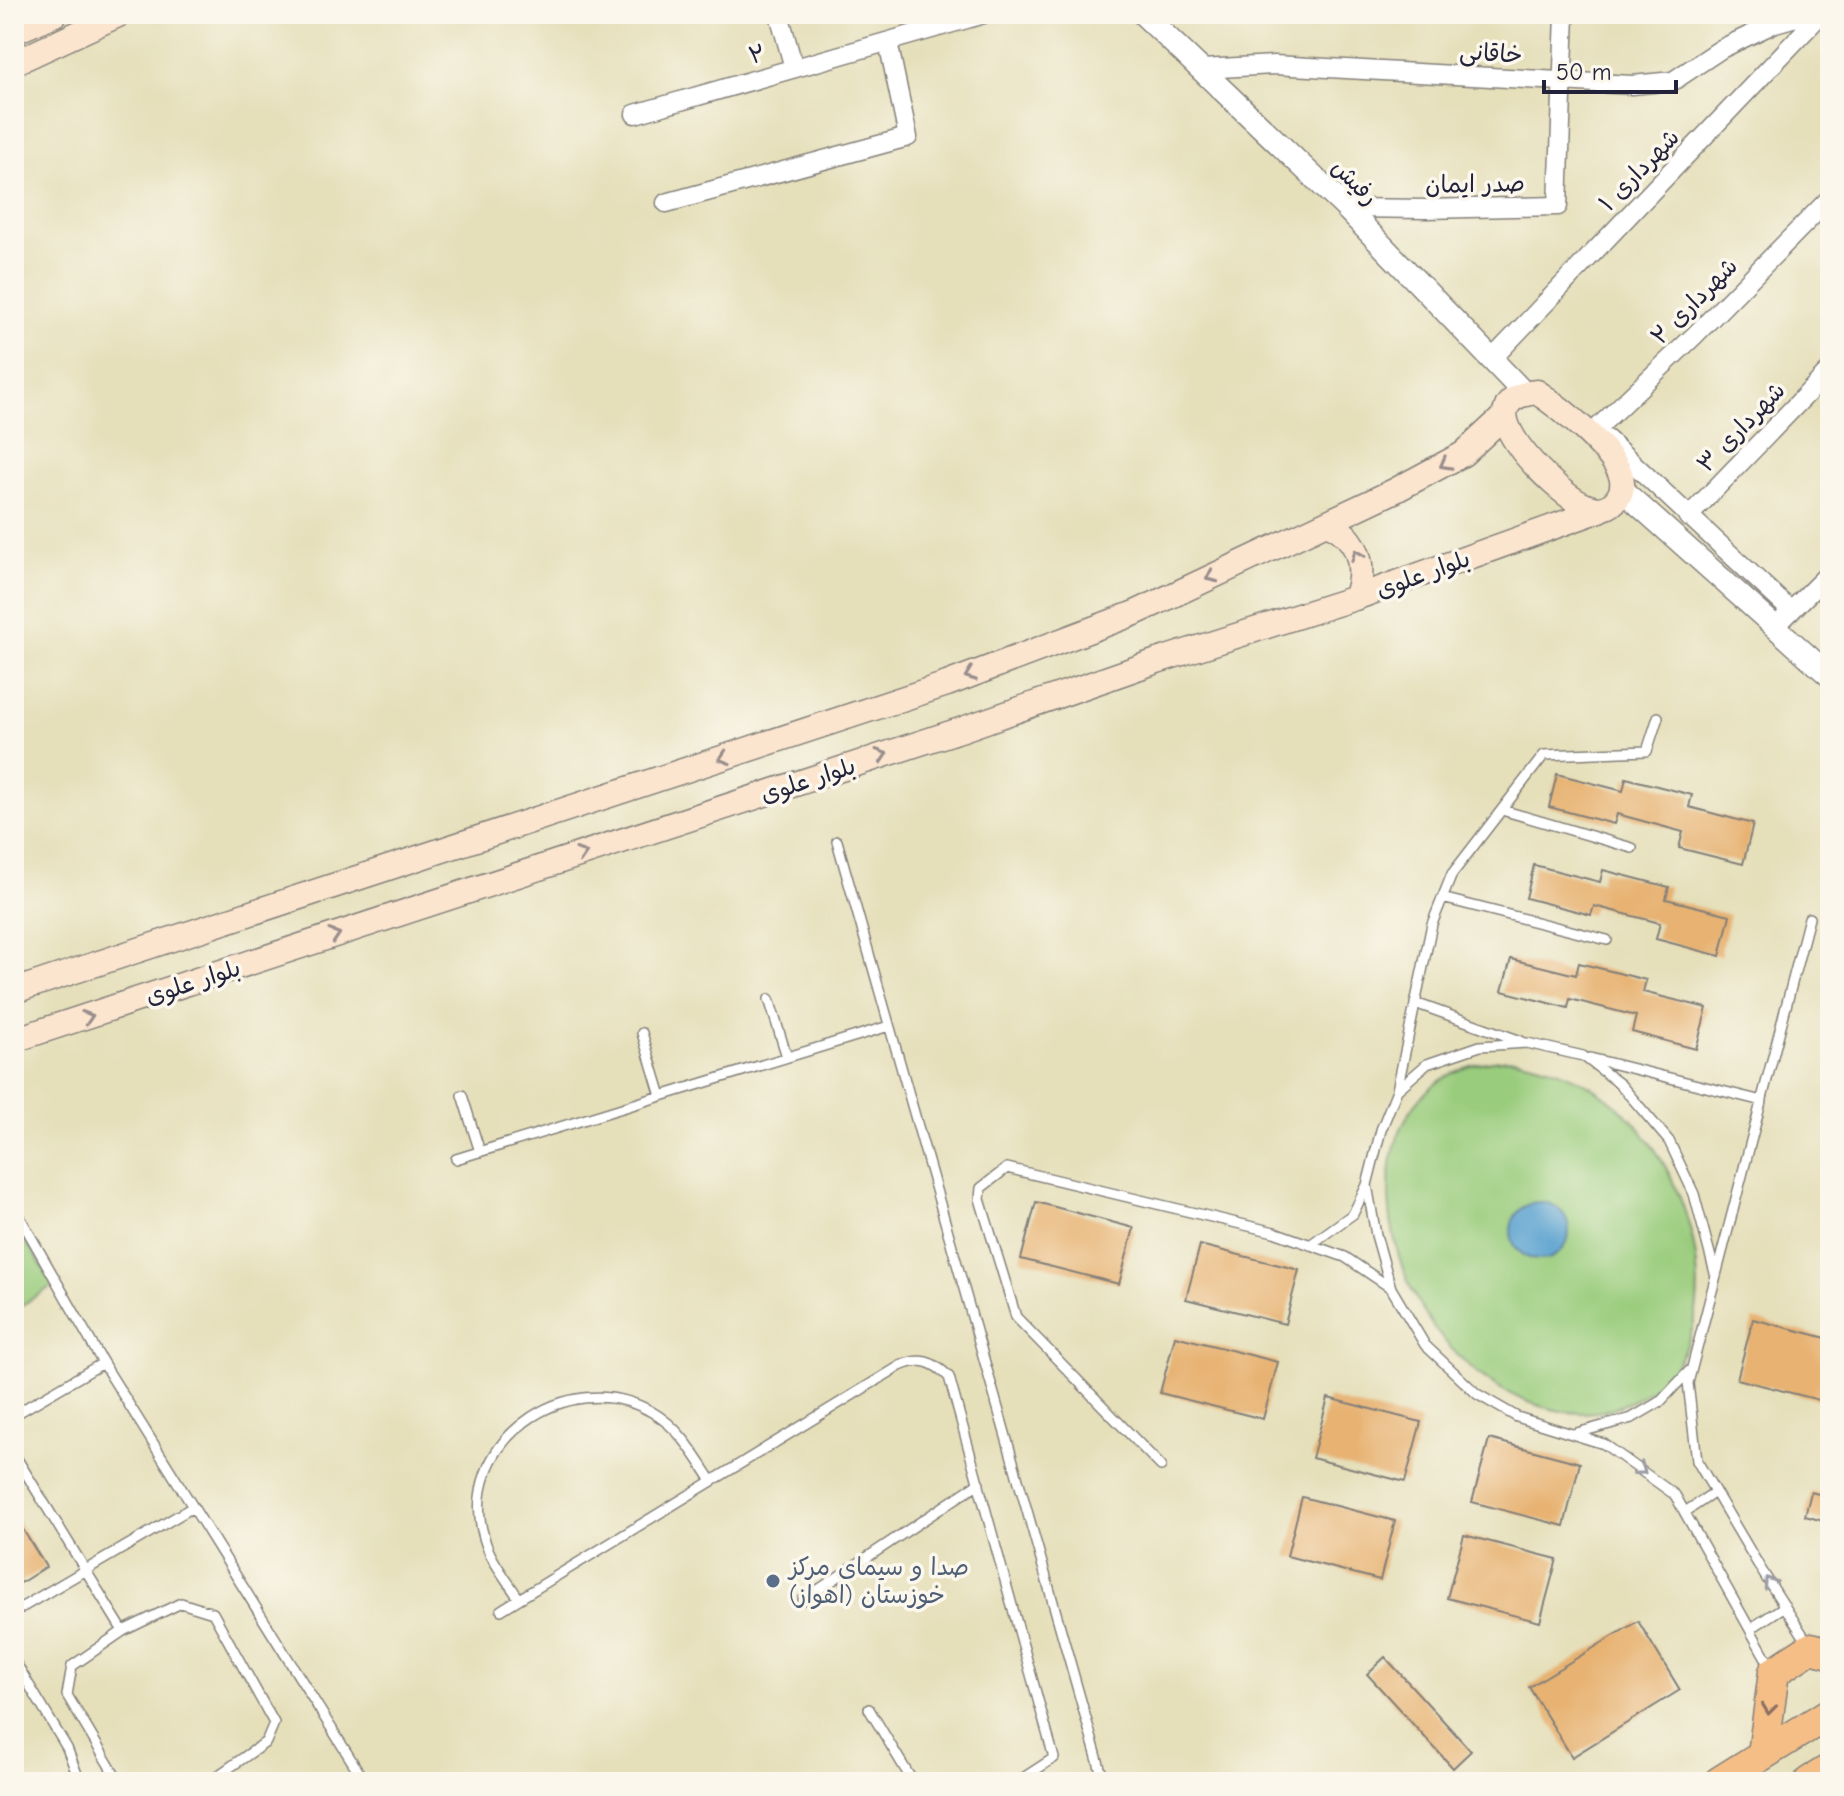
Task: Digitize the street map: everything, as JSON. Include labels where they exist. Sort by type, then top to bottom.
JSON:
[{"type":"highway","points":[[1763,1754],[1774,1672],[1821,1651]]},
{"type":"highway","points":[[1719,1782],[1830,1713]]},
{"type":"highway","points":[[1809,1782],[1830,1769]]},
{"type":"main road","points":[[14,32],[55,14]]},
{"type":"main road","points":[[14,63],[120,14]]},
{"type":"main road","points":[[1505,415],[1507,428],[1515,443],[1553,482],[1581,505],[1600,510],[1614,504],[1622,490],[1621,475],[1593,432],[1537,392],[1524,393]]},
{"type":"main road","name":"بلوار علوی","points":[[14,991],[947,684],[1135,613],[1396,490],[1463,454],[1524,393]]},
{"type":"main road","name":"بلوار علوی","points":[[14,1040],[1355,598],[1600,510]]},
{"type":"main road","points":[[1327,523],[1339,528],[1358,553],[1362,568],[1361,584],[1355,598]]},
{"type":"street","points":[[779,14],[794,68]]},
{"type":"street","name":"۲","points":[[635,114],[984,14]]},
{"type":"street","name":"رفیش","points":[[1143,14],[1346,208],[1524,393]]},
{"type":"street","points":[[1562,82],[1565,14]]},
{"type":"street","name":"خاقانی","points":[[1202,69],[1274,65],[1632,85],[1673,81],[1721,49],[1775,23],[1807,14]]},
{"type":"street","name":"شهرداری ۱","points":[[1492,359],[1821,14]]},
{"type":"street","points":[[666,203],[908,137],[888,42]]},
{"type":"street","name":"صدر ایمان","points":[[1346,208],[1558,206],[1562,82]]},
{"type":"street","name":"شهرداری ۲","points":[[1593,432],[1694,336],[1830,198]]},
{"type":"street","name":"شهرداری ۳","points":[[1688,517],[1830,370]]},
{"type":"street","points":[[1593,432],[1688,517],[1784,618],[1830,676]]},
{"type":"street","points":[[1622,490],[1784,618]]},
{"type":"street","points":[[1784,618],[1823,586],[1830,572]]},
{"type":"lane","points":[[1310,1245],[1353,1214],[1367,1185],[1381,1130],[1397,1090],[1432,924],[1452,874],[1544,755],[1647,751],[1658,717]]},
{"type":"lane","points":[[1502,810],[1632,848]]},
{"type":"lane","points":[[837,841],[1104,1782]]},
{"type":"lane","points":[[1442,898],[1607,940]]},
{"type":"lane","points":[[1809,918],[1688,1383],[1697,1461],[1785,1606],[1821,1651]]},
{"type":"lane","points":[[769,999],[787,1057]]},
{"type":"lane","points":[[1415,1003],[1527,1043],[1762,1101]]},
{"type":"lane","points":[[456,1159],[889,1026]]},
{"type":"lane","points":[[642,1033],[661,1096]]},
{"type":"lane","points":[[1397,1090],[1427,1064],[1480,1046],[1527,1043]]},
{"type":"lane","points":[[1583,1056],[1620,1084],[1669,1141],[1694,1194],[1716,1276]]},
{"type":"lane","points":[[462,1095],[480,1152]]},
{"type":"lane","points":[[1161,1466],[1016,1317],[980,1199],[981,1188],[1007,1168],[1274,1232],[1345,1257],[1391,1288]]},
{"type":"lane","points":[[1367,1185],[1376,1235],[1391,1288],[1425,1345],[1477,1394],[1517,1417],[1604,1444],[1675,1495],[1774,1672]]},
{"type":"lane","points":[[14,1207],[103,1363],[363,1781]]},
{"type":"lane","points":[[501,1610],[900,1366],[913,1360],[926,1360],[939,1366],[949,1377],[1054,1758],[1017,1782]]},
{"type":"lane","points":[[14,1415],[103,1363]]},
{"type":"lane","points":[[1573,1434],[1632,1418],[1661,1401],[1692,1368]]},
{"type":"lane","points":[[519,1599],[485,1543],[481,1507],[487,1472],[495,1456],[511,1434],[531,1416],[546,1408],[581,1398],[608,1398],[634,1404],[665,1421],[679,1433],[712,1481]]},
{"type":"lane","points":[[14,1454],[123,1631]]},
{"type":"lane","points":[[803,1600],[979,1483]]},
{"type":"lane","points":[[1685,1512],[1715,1492]]},
{"type":"lane","points":[[14,1612],[193,1507]]},
{"type":"lane","points":[[119,1782],[67,1695],[72,1666],[123,1631],[181,1603],[213,1613],[274,1723],[266,1742],[213,1781]]},
{"type":"lane","points":[[1750,1629],[1785,1606]]},
{"type":"lane","points":[[14,1660],[67,1748],[80,1782]]},
{"type":"lane","points":[[869,1709],[913,1782]]},
{"type":"green space","points":[[1514,1059],[1531,1062],[1562,1072],[1591,1087],[1630,1118],[1655,1149],[1676,1187],[1690,1229],[1697,1272],[1695,1314],[1683,1352],[1658,1384],[1620,1406],[1579,1413],[1558,1410],[1537,1405],[1495,1385],[1476,1372],[1443,1339],[1407,1279],[1395,1242],[1389,1204],[1391,1167],[1399,1134],[1415,1105],[1439,1081],[1472,1066]],"holes":[[[1533,1203],[1559,1209],[1567,1226],[1566,1242],[1556,1254],[1538,1260],[1511,1229],[1518,1212]]]},
{"type":"green space","points":[[14,1223],[54,1285],[14,1310]]},
{"type":"water","points":[[1540,1202],[1551,1204],[1560,1211],[1567,1220],[1567,1242],[1560,1251],[1551,1258],[1540,1260],[1529,1258],[1520,1251],[1513,1242],[1511,1231],[1513,1220],[1520,1211],[1529,1204]]},
{"type":"building","points":[[1557,774],[1623,791],[1626,778],[1692,795],[1689,807],[1753,824],[1743,864],[1679,848],[1683,832],[1617,814],[1614,824],[1549,807]]},
{"type":"building","points":[[1534,865],[1600,882],[1603,870],[1669,887],[1666,899],[1730,915],[1720,956],[1656,939],[1660,923],[1594,906],[1591,915],[1526,898]]},
{"type":"building","points":[[1511,959],[1576,975],[1579,963],[1646,980],[1643,992],[1707,1008],[1696,1049],[1632,1032],[1636,1016],[1570,999],[1568,1008],[1502,991]]},
{"type":"building","points":[[1036,1202],[1134,1228],[1119,1284],[1021,1259]]},
{"type":"building","points":[[1200,1245],[1299,1270],[1285,1324],[1186,1299]]},
{"type":"building","points":[[1753,1319],[1830,1339],[1830,1392],[1827,1402],[1737,1379]]},
{"type":"building","points":[[1175,1336],[1278,1362],[1263,1419],[1160,1393]]},
{"type":"building","points":[[1328,1398],[1421,1422],[1405,1482],[1312,1458]]},
{"type":"building","points":[[1489,1439],[1580,1463],[1564,1526],[1472,1502]]},
{"type":"building","points":[[1811,1492],[1830,1497],[1830,1523],[1805,1516]]},
{"type":"building","points":[[1302,1497],[1395,1521],[1380,1580],[1287,1556]]},
{"type":"building","points":[[14,1515],[46,1567],[14,1587]]},
{"type":"building","points":[[1464,1535],[1557,1559],[1540,1622],[1447,1598]]},
{"type":"building","points":[[1638,1621],[1680,1690],[1572,1757],[1529,1687]]},
{"type":"building","points":[[1385,1657],[1471,1751],[1453,1768],[1367,1674]]},
{"type":"place","name":"صدا و سیمای مرکز خوزستان (اهواز)","points":[[773,1581]]}]
